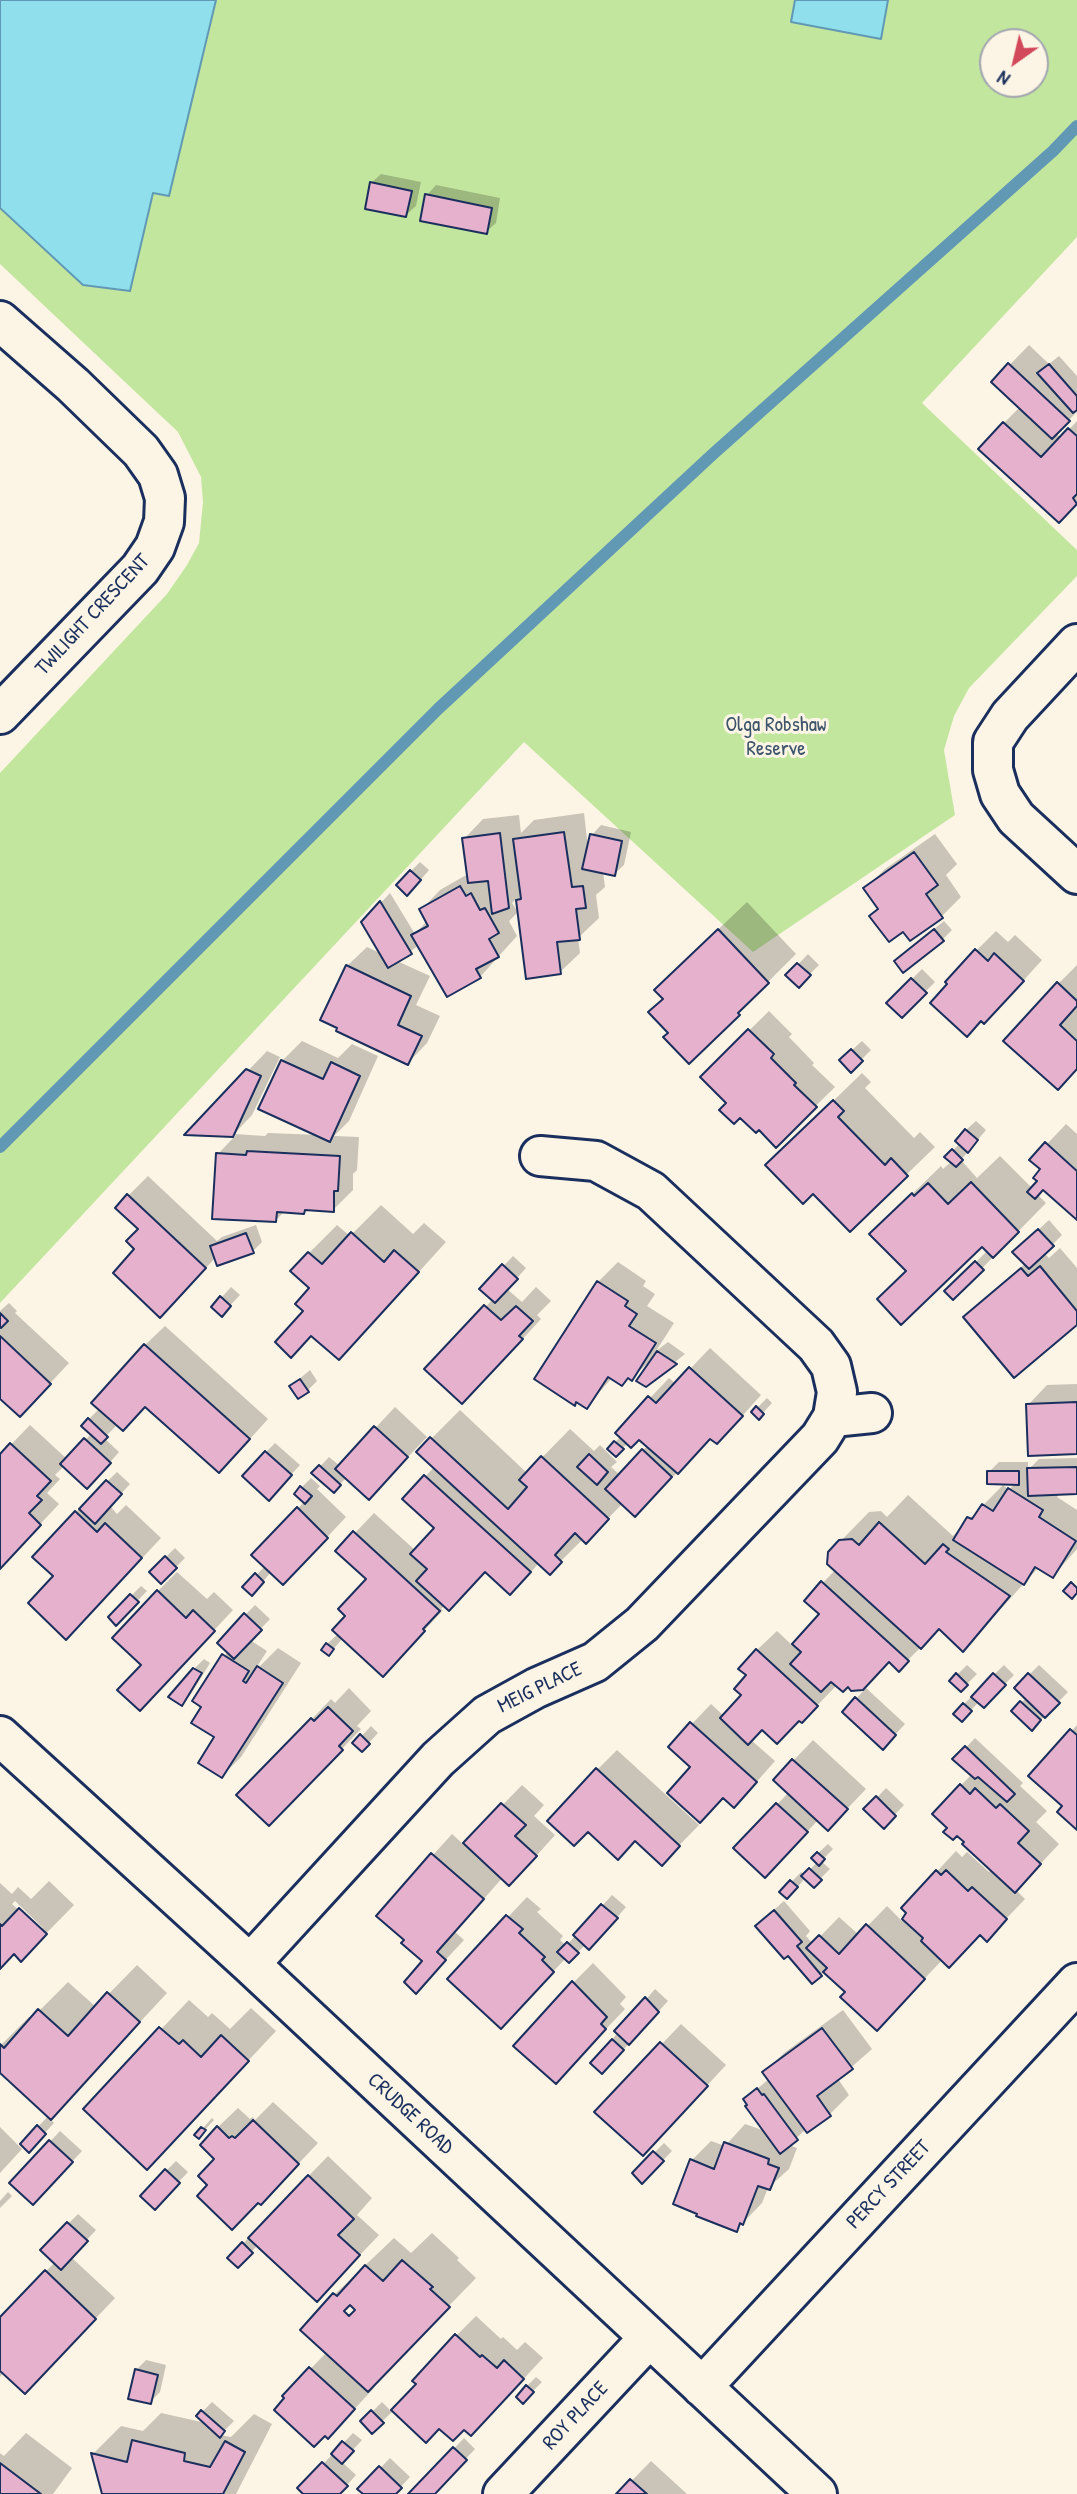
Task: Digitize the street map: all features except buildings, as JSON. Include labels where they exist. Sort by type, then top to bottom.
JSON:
[{"type":"street","name":"TWILIGHT CRESCENT","points":[[0,321],[73,385],[141,451],[158,475],[165,498],[164,522],[155,547],[140,569],[0,714]]},
{"type":"street","points":[[1077,644],[1010,716],[993,742],[993,770],[1000,794],[1016,818],[1077,874]]},
{"type":"street","name":"MEIG PLACE","points":[[250,1964],[438,1759],[488,1715],[536,1688],[595,1662],[642,1624],[820,1438],[832,1417],[837,1392],[831,1366],[816,1345],[651,1191],[596,1161],[540,1156]]},
{"type":"street","points":[[832,1417],[873,1413]]},
{"type":"street","name":"CRUDGE ROAD","points":[[0,1736],[250,1964],[817,2494]]},
{"type":"street","name":"PERCY STREET","points":[[702,2387],[1077,1983]]},
{"type":"street","name":"ROY PLACE","points":[[503,2494],[649,2338]]},
{"type":"green space","name":"Olga Robshaw Reserve","points":[[0,0],[1077,0],[1077,237],[922,403],[1077,550],[1077,576],[969,688],[954,716],[944,750],[955,815],[753,952],[524,742],[0,1303],[0,773],[167,594],[199,543],[203,502],[201,477],[178,432],[0,264]]},
{"type":"water","points":[[0,0],[216,0],[169,196],[153,193],[130,291],[83,285],[0,208]]},
{"type":"water","points":[[795,0],[888,0],[881,39],[791,22]]},
{"type":"waterway","points":[[0,1147],[438,709],[713,454],[1053,151],[1077,126]]}]
